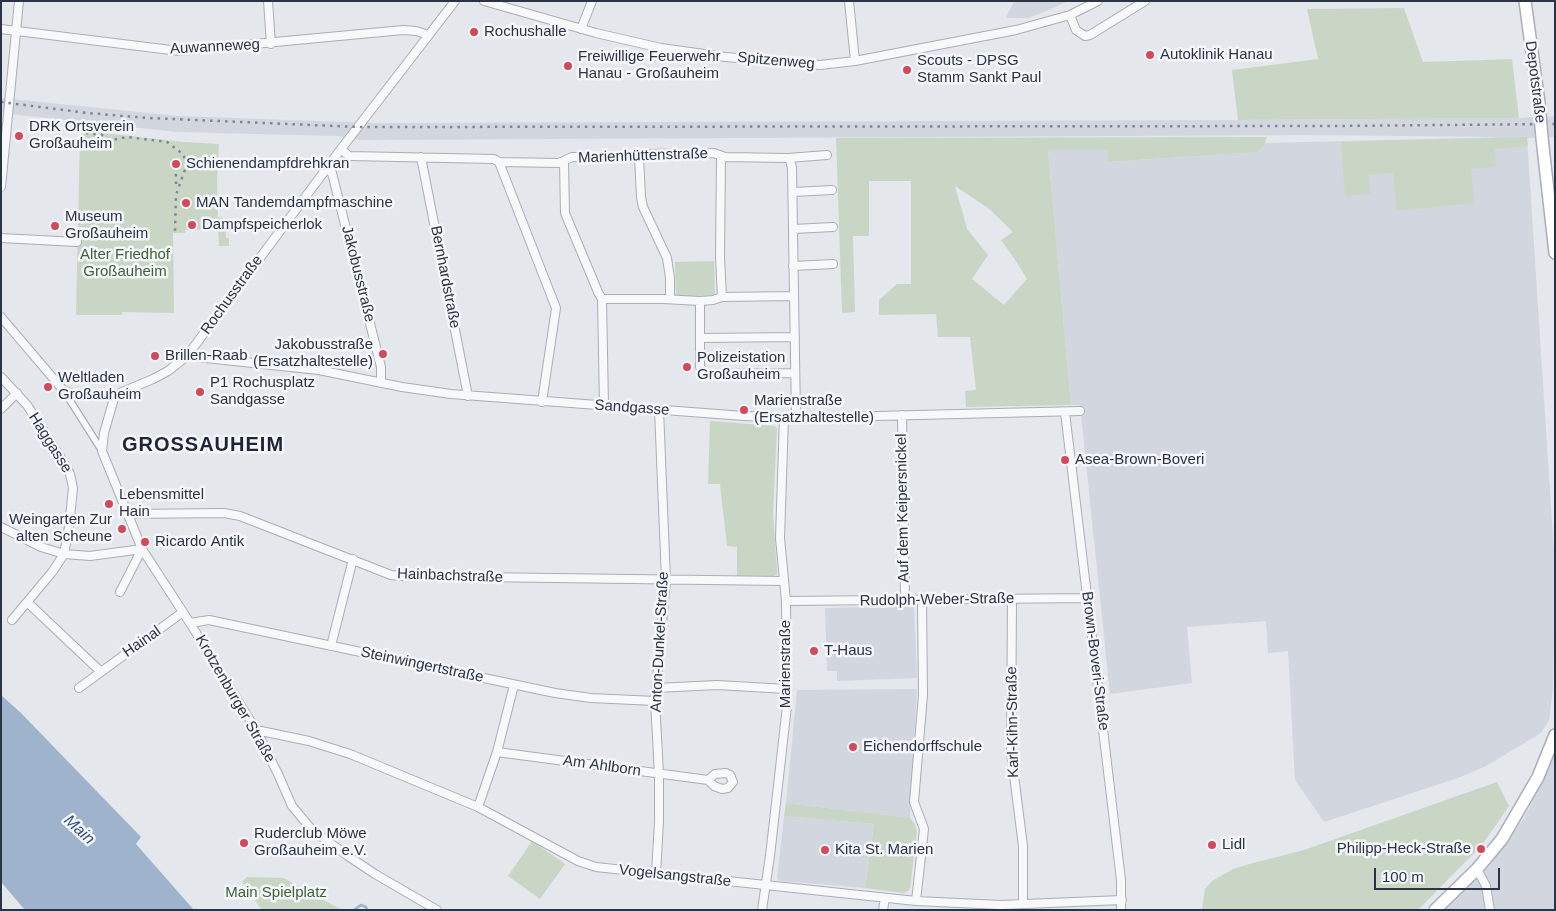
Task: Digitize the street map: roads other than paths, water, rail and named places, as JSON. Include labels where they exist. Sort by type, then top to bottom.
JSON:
[{"type":"main road","name":"Depotstraße","points":[[1525,1],[1539,103],[1555,253]]},
{"type":"main road","points":[[1434,910],[1477,869],[1502,838],[1523,804],[1546,760],[1555,735]]},
{"type":"street","points":[[1,186],[19,1]]},
{"type":"street","points":[[268,1],[271,44]]},
{"type":"street","name":"Rochusstraße","points":[[115,395],[158,377],[187,356],[340,149],[455,1]]},
{"type":"street","name":"Spitzenweg","points":[[484,1],[581,29],[645,44],[726,57],[805,65],[855,61],[1016,30],[1070,15],[1098,1]]},
{"type":"street","points":[[581,29],[592,1]]},
{"type":"street","points":[[849,1],[855,61]]},
{"type":"street","points":[[1070,15],[1076,30],[1085,36],[1090,35],[1145,1]]},
{"type":"street","name":"Auwanneweg","points":[[1,29],[172,51],[271,44],[403,30],[430,35]]},
{"type":"street","name":"Marienhüttenstraße","points":[[340,149],[349,156],[494,159],[498,162],[564,162],[572,158],[639,157],[645,154],[714,153],[721,156],[788,158],[828,156]]},
{"type":"street","points":[[721,156],[720,256],[722,297]]},
{"type":"street","name":"Bernhardstraße","points":[[421,157],[468,396]]},
{"type":"street","points":[[639,157],[640,190],[643,207],[667,258],[670,278],[670,299]]},
{"type":"street","points":[[788,158],[792,163],[793,192],[796,418]]},
{"type":"street","points":[[498,162],[556,308],[542,402]]},
{"type":"street","points":[[564,162],[565,213],[602,299],[604,406]]},
{"type":"street","name":"Jakobusstraße","points":[[326,168],[332,173],[381,367],[382,383]]},
{"type":"street","points":[[793,192],[832,190]]},
{"type":"street","points":[[793,229],[832,227]]},
{"type":"street","points":[[1,238],[77,242]]},
{"type":"street","points":[[794,266],[833,264]]},
{"type":"street","points":[[602,299],[700,301],[722,297],[794,296]]},
{"type":"street","points":[[700,301],[700,367],[708,374],[795,373]]},
{"type":"street","points":[[1,317],[64,391],[102,451]]},
{"type":"street","points":[[701,338],[795,337]]},
{"type":"street","name":"Sandgasse","points":[[187,356],[319,370],[382,383],[468,396],[659,410],[796,418],[1080,411]]},
{"type":"street","name":"Haggasse","points":[[1,377],[17,393],[61,458],[72,480],[73,488],[64,554],[53,571],[12,620]]},
{"type":"street","points":[[64,391],[78,395],[115,395],[104,433],[102,451]]},
{"type":"street","points":[[1,409],[17,393]]},
{"type":"street","name":"Anton-Dunkel-Straße","points":[[656,874],[659,774],[655,701],[666,580],[659,410]]},
{"type":"street","name":"Brown-Boveri-Straße","points":[[1065,412],[1113,804],[1121,880],[1121,910]]},
{"type":"street","name":"Auf dem Keipersnickel","points":[[902,415],[905,600]]},
{"type":"street","name":"Marienstraße","points":[[762,910],[787,706],[786,601],[780,538],[784,417]]},
{"type":"street","name":"Krotzenburger Straße","points":[[102,451],[142,549],[256,730],[292,806],[312,830],[375,874],[437,910]]},
{"type":"street","name":"Hainbachstraße","points":[[127,514],[224,513],[240,516],[353,560],[400,576],[784,581]]},
{"type":"street","points":[[1,527],[41,547],[64,554],[90,556],[142,549]]},
{"type":"street","points":[[120,592],[142,549]]},
{"type":"street","points":[[331,646],[353,560]]},
{"type":"street","name":"Rudolph-Weber-Straße","points":[[786,601],[1087,598]]},
{"type":"street","points":[[916,901],[924,829],[914,802],[923,687],[922,600]]},
{"type":"street","name":"Karl-Kihn-Straße","points":[[1012,600],[1011,752],[1023,846],[1023,904]]},
{"type":"street","points":[[27,602],[100,671]]},
{"type":"street","name":"Hainal","points":[[79,688],[183,612]]},
{"type":"street","name":"Steinwingertstraße","points":[[190,623],[209,620],[574,696],[655,701]]},
{"type":"street","points":[[478,807],[496,752],[514,685]]},
{"type":"street","points":[[656,688],[717,685],[787,689]]},
{"type":"street","name":"Vogelsangstraße","points":[[256,730],[325,745],[478,807],[584,864],[596,867],[885,898],[991,907],[1122,900]]},
{"type":"street","name":"Am Ahlborn","points":[[496,752],[708,780]]},
{"type":"street","points":[[1477,869],[1486,886],[1490,910]]},
{"type":"street","points":[[883,910],[885,898]]},
{"type":"water","name":"Main","points":[[1,695],[21,713],[141,837],[136,844],[194,910],[25,910],[1,882]]},
{"type":"waterway","points":[[354,910],[361,905],[366,907],[367,910]]},
{"type":"railway","points":[[1,102],[87,113],[149,118],[358,127],[1555,124]]},
{"type":"railway","points":[[86,133],[102,135],[111,140],[128,137],[167,142],[183,154],[187,164],[176,195],[175,232]]},
{"type":"railway","points":[[176,159],[176,185]]},
{"type":"railway","points":[[187,226],[199,225]]},
{"type":"place","name":"Rochushalle","points":[[474,32]]},
{"type":"place","name":"Autoklinik Hanau","points":[[1150,55]]},
{"type":"place","name":"Freiwillige Feuerwehr Hanau - Großauheim","points":[[568,66]]},
{"type":"place","name":"Scouts - DPSG Stamm Sankt Paul","points":[[907,70]]},
{"type":"place","name":"DRK Ortsverein Großauheim","points":[[19,136]]},
{"type":"place","name":"Schienendampfdrehkran","points":[[176,164]]},
{"type":"place","name":"MAN Tandemdampfmaschine","points":[[186,203]]},
{"type":"place","name":"Dampfspeicherlok","points":[[192,225]]},
{"type":"place","name":"Museum Großauheim","points":[[55,226]]},
{"type":"place","name":"Jakobusstraße (Ersatzhaltestelle)","points":[[383,354]]},
{"type":"place","name":"Brillen-Raab","points":[[155,356]]},
{"type":"place","name":"Polizeistation Großauheim","points":[[687,367]]},
{"type":"place","name":"Weltladen Großauheim","points":[[48,387]]},
{"type":"place","name":"P1 Rochusplatz Sandgasse","points":[[200,392]]},
{"type":"place","name":"Marienstraße (Ersatzhaltestelle)","points":[[744,410]]},
{"type":"place","name":"Asea-Brown-Boveri","points":[[1065,460]]},
{"type":"place","name":"Lebensmittel Hain","points":[[109,504]]},
{"type":"place","name":"Weingarten Zur alten Scheune","points":[[122,529]]},
{"type":"place","name":"Ricardo Antik","points":[[145,542]]},
{"type":"place","name":"T-Haus","points":[[814,651]]},
{"type":"place","name":"Eichendorffschule","points":[[853,747]]},
{"type":"place","name":"Ruderclub Möwe Großauheim e.V.","points":[[244,843]]},
{"type":"place","name":"Lidl","points":[[1212,845]]},
{"type":"place","name":"Philipp-Heck-Straße","points":[[1481,849]]},
{"type":"place","name":"Kita St. Marien","points":[[825,850]]},
{"type":"district","name":"GROSSAUHEIM","points":[[203,445]]},
{"type":"park label","name":"Alter Friedhof Großauheim","points":[[125,264]]},
{"type":"park label","name":"Main Spielplatz","points":[[276,893]]}]
